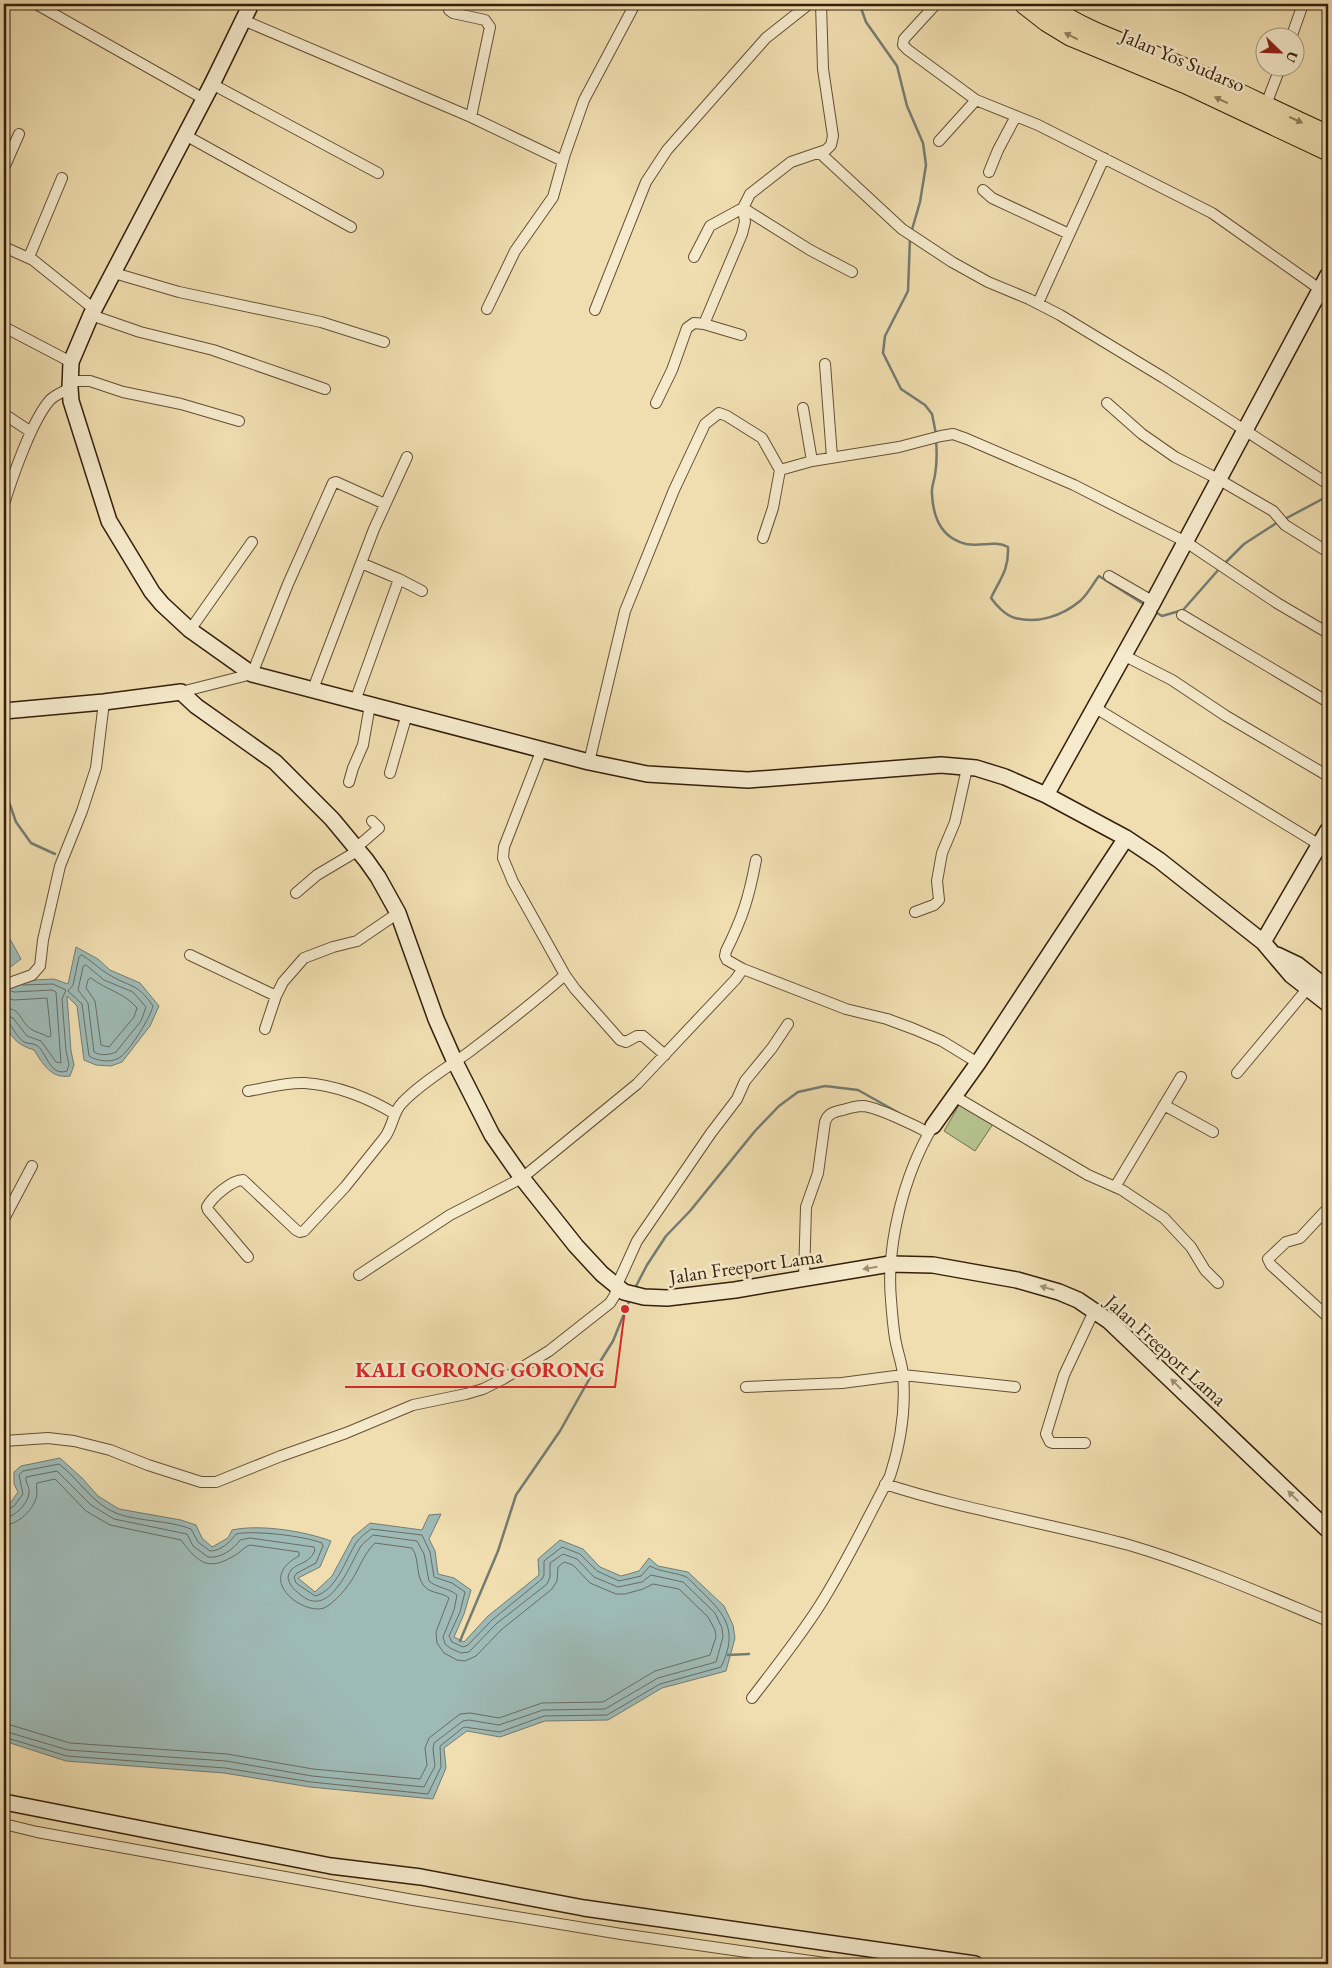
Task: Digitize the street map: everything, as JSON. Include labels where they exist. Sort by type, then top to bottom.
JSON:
[{"type":"highway","name":"Jalan Yos Sudarso","points":[[1024,4],[1062,32],[1187,69],[1328,135]]},
{"type":"highway","name":"Jalan Yos Sudarso","points":[[1046,4],[1106,44],[1328,151]]},
{"type":"street","points":[[36,4],[204,99]]},
{"type":"street","points":[[251,4],[212,84],[92,312],[71,362],[70,385],[72,401],[110,522],[152,592],[174,618],[252,674],[589,762],[647,774],[748,780],[941,765],[978,769],[1005,777],[1046,794],[1126,838],[1159,860],[1263,942],[1291,975],[1328,1004]]},
{"type":"street","points":[[448,4],[453,13],[485,20],[490,27],[470,117]]},
{"type":"street","points":[[487,309],[515,251],[553,197],[584,100],[636,4]]},
{"type":"street","points":[[595,310],[646,182],[654,168],[667,150],[766,38],[809,4]]},
{"type":"street","points":[[704,324],[742,234],[745,222],[743,208],[750,194],[791,162],[829,148],[833,138],[823,70],[821,4]]},
{"type":"street","points":[[936,4],[904,39],[903,45],[908,50],[976,100],[1016,116],[1104,158],[1225,221],[1324,293]]},
{"type":"street","points":[[1295,28],[1303,4]]},
{"type":"street","points":[[243,20],[362,73],[470,117],[563,161]]},
{"type":"street","points":[[1265,107],[1276,78]]},
{"type":"street","points":[[212,84],[378,173]]},
{"type":"street","points":[[939,141],[976,100]]},
{"type":"street","points":[[989,172],[1016,116]]},
{"type":"street","points":[[4,168],[19,134]]},
{"type":"street","points":[[185,135],[351,227]]},
{"type":"street","points":[[820,152],[902,229],[969,272],[1038,303],[1164,378],[1328,484]]},
{"type":"street","points":[[1038,303],[1104,158]]},
{"type":"street","points":[[29,257],[62,178]]},
{"type":"street","points":[[983,190],[992,198],[1069,234]]},
{"type":"street","points":[[694,257],[710,226],[743,208]]},
{"type":"street","points":[[743,208],[810,250],[852,272]]},
{"type":"street","points":[[4,247],[29,257],[92,312],[144,334],[214,350],[325,389]]},
{"type":"street","points":[[114,273],[179,292],[321,322],[384,342]]},
{"type":"street","points":[[1046,794],[1186,542],[1244,430],[1324,293],[1328,275]]},
{"type":"street","points":[[656,403],[672,370],[687,328],[694,323],[704,324],[741,335]]},
{"type":"street","points":[[4,327],[71,362]]},
{"type":"street","points":[[824,364],[832,457]]},
{"type":"street","points":[[4,504],[6,486],[32,432],[50,400],[70,385],[90,381],[124,392],[173,402],[239,421]]},
{"type":"street","points":[[1108,403],[1142,434],[1175,457],[1273,511],[1285,525],[1328,552]]},
{"type":"street","points":[[803,408],[812,461]]},
{"type":"street","points":[[589,762],[625,611],[674,490],[705,424],[719,413],[735,420],[741,426],[762,438],[780,470],[773,508],[763,538]]},
{"type":"street","points":[[4,414],[32,432]]},
{"type":"street","points":[[780,470],[812,461],[952,434],[1047,473],[1186,542],[1277,603],[1328,633]]},
{"type":"street","points":[[313,690],[385,504],[407,457]]},
{"type":"street","points":[[252,674],[288,584],[331,486],[336,482],[385,504]]},
{"type":"street","points":[[190,630],[252,542]]},
{"type":"street","points":[[361,564],[400,579],[422,591]]},
{"type":"street","points":[[1109,576],[1151,606]]},
{"type":"street","points":[[355,701],[400,579]]},
{"type":"street","points":[[1182,615],[1328,702]]},
{"type":"street","points":[[1123,655],[1172,680],[1226,716],[1328,776]]},
{"type":"street","points":[[4,711],[104,702],[181,692],[252,674]]},
{"type":"street","points":[[181,692],[196,706],[275,762],[332,819],[358,849],[378,877],[398,913],[436,1019],[455,1062],[492,1135],[522,1178],[576,1246],[602,1274],[621,1288]]},
{"type":"street","points":[[4,985],[32,975],[40,966],[43,940],[60,866],[82,811],[96,768],[104,702]]},
{"type":"street","points":[[349,782],[363,745],[370,705]]},
{"type":"street","points":[[1094,707],[1324,847]]},
{"type":"street","points":[[390,773],[407,714]]},
{"type":"street","points":[[542,749],[504,847],[503,858],[526,907],[575,989],[620,1040],[626,1042],[637,1036],[643,1036],[665,1055]]},
{"type":"street","points":[[915,912],[934,905],[939,900],[937,881],[942,852],[956,822],[967,768]]},
{"type":"street","points":[[296,893],[317,875],[358,849],[378,828],[372,821]]},
{"type":"street","points":[[1263,942],[1324,847],[1328,830]]},
{"type":"street","points":[[752,1698],[820,1604],[849,1556],[888,1480],[894,1464],[902,1424],[903,1375],[895,1339],[890,1264],[901,1205],[910,1174],[931,1130],[978,1063],[1126,838]]},
{"type":"street","points":[[756,860],[747,905],[725,956],[727,960],[743,969],[846,1009],[887,1019],[914,1029],[942,1042],[978,1063]]},
{"type":"street","points":[[265,1029],[276,996],[284,982],[304,958],[333,947],[357,941],[398,913]]},
{"type":"street","points":[[1273,953],[1298,965],[1328,989]]},
{"type":"street","points":[[190,955],[276,996]]},
{"type":"street","points":[[359,1275],[450,1215],[522,1178],[637,1084],[735,980],[743,969]]},
{"type":"street","points":[[248,1257],[208,1210],[207,1206],[210,1202],[236,1181],[243,1180],[296,1230],[300,1232],[304,1230],[345,1187],[385,1137],[390,1130],[395,1114],[403,1102],[565,975]]},
{"type":"street","points":[[1237,1072],[1308,988]]},
{"type":"street","points":[[4,1440],[48,1438],[74,1441],[110,1450],[148,1465],[201,1482],[216,1482],[346,1433],[413,1405],[466,1394],[503,1379],[549,1351],[606,1308],[621,1288],[637,1241],[696,1154],[737,1099],[745,1081],[772,1048],[788,1024]]},
{"type":"street","points":[[1115,1187],[1181,1077]]},
{"type":"street","points":[[248,1091],[304,1083],[318,1085],[368,1100],[395,1114]]},
{"type":"street","points":[[954,1096],[1088,1175],[1115,1187],[1146,1206],[1174,1227],[1192,1247],[1205,1270],[1218,1283]]},
{"type":"street","points":[[1164,1105],[1213,1132]]},
{"type":"street","points":[[804,1278],[806,1207],[817,1178],[825,1122],[828,1115],[832,1112],[857,1106],[866,1107],[931,1130]]},
{"type":"street","points":[[4,1219],[32,1166]]},
{"type":"street","points":[[1328,1208],[1300,1238],[1286,1242],[1268,1259],[1271,1265],[1328,1317]]},
{"type":"street","name":"Jalan Freeport Lama","points":[[621,1288],[644,1297],[667,1298],[735,1290],[890,1264],[933,1265],[1017,1280],[1059,1292],[1078,1300],[1094,1310],[1124,1334],[1328,1530]]},
{"type":"street","points":[[1085,1443],[1053,1443],[1050,1442],[1046,1434],[1064,1374],[1094,1310]]},
{"type":"street","points":[[746,1387],[842,1383],[903,1375],[1016,1387]]},
{"type":"street","points":[[888,1480],[938,1500],[1092,1536],[1155,1553],[1273,1597],[1328,1621]]},
{"type":"street","points":[[4,1802],[331,1866],[421,1877],[584,1908],[975,1964]]},
{"type":"street","points":[[4,1824],[37,1832],[422,1902],[621,1934],[832,1964]]},
{"type":"green space","points":[[959,1105],[993,1124],[975,1151],[944,1131]]},
{"type":"water","points":[[4,936],[10,939],[21,959],[5,971],[14,981],[54,979],[68,984],[76,947],[98,959],[110,970],[140,983],[159,1006],[150,1026],[122,1062],[111,1066],[96,1065],[84,1060],[77,1006],[67,996],[71,1051],[74,1065],[70,1076],[53,1073],[44,1065],[34,1050],[23,1046],[15,1040],[4,1020]]},
{"type":"water","points":[[60,1458],[98,1496],[119,1509],[181,1520],[196,1525],[202,1538],[212,1547],[228,1538],[232,1530],[243,1528],[269,1528],[308,1534],[331,1541],[320,1567],[298,1578],[315,1592],[332,1576],[353,1537],[370,1523],[422,1530],[429,1515],[441,1514],[429,1539],[435,1551],[438,1574],[454,1578],[471,1590],[464,1614],[454,1637],[464,1642],[488,1616],[539,1575],[538,1559],[560,1540],[583,1549],[600,1567],[621,1576],[639,1571],[649,1558],[658,1566],[688,1572],[724,1606],[733,1625],[735,1638],[726,1671],[662,1688],[608,1720],[545,1721],[500,1737],[467,1731],[444,1748],[446,1768],[433,1799],[310,1787],[224,1773],[66,1761],[4,1741],[4,1523],[7,1519],[4,1518],[4,1508],[18,1492],[14,1484],[14,1472],[21,1466]]},
{"type":"waterway","points":[[856,4],[861,8],[866,22],[897,66],[907,106],[923,143],[926,165],[920,202],[911,233]]},
{"type":"waterway","points":[[910,238],[908,291],[885,336],[883,353],[901,389],[925,405],[932,414],[936,434]]},
{"type":"waterway","points":[[936,440],[937,453],[932,492],[934,511],[945,532],[957,541],[972,545],[998,544],[1008,547],[1007,562],[1001,580],[991,598],[1005,613],[1024,620],[1058,615],[1080,601],[1099,576],[1145,605]]},
{"type":"waterway","points":[[1283,520],[1328,496]]},
{"type":"waterway","points":[[1224,564],[1244,544],[1278,522]]},
{"type":"waterway","points":[[1154,611],[1162,616],[1183,610],[1220,568]]},
{"type":"waterway","points":[[4,788],[16,822],[31,843],[55,854]]},
{"type":"waterway","points":[[634,1290],[647,1265],[666,1236],[690,1211],[755,1131],[779,1106],[798,1092],[825,1086],[858,1090],[899,1113]]},
{"type":"waterway","points":[[460,1641],[498,1551],[516,1495],[560,1431],[613,1341],[630,1299]]},
{"type":"waterway","points":[[728,1655],[749,1654]]},
{"type":"place","name":"KALI GORONG GORONG","points":[[625,1309]]}]
